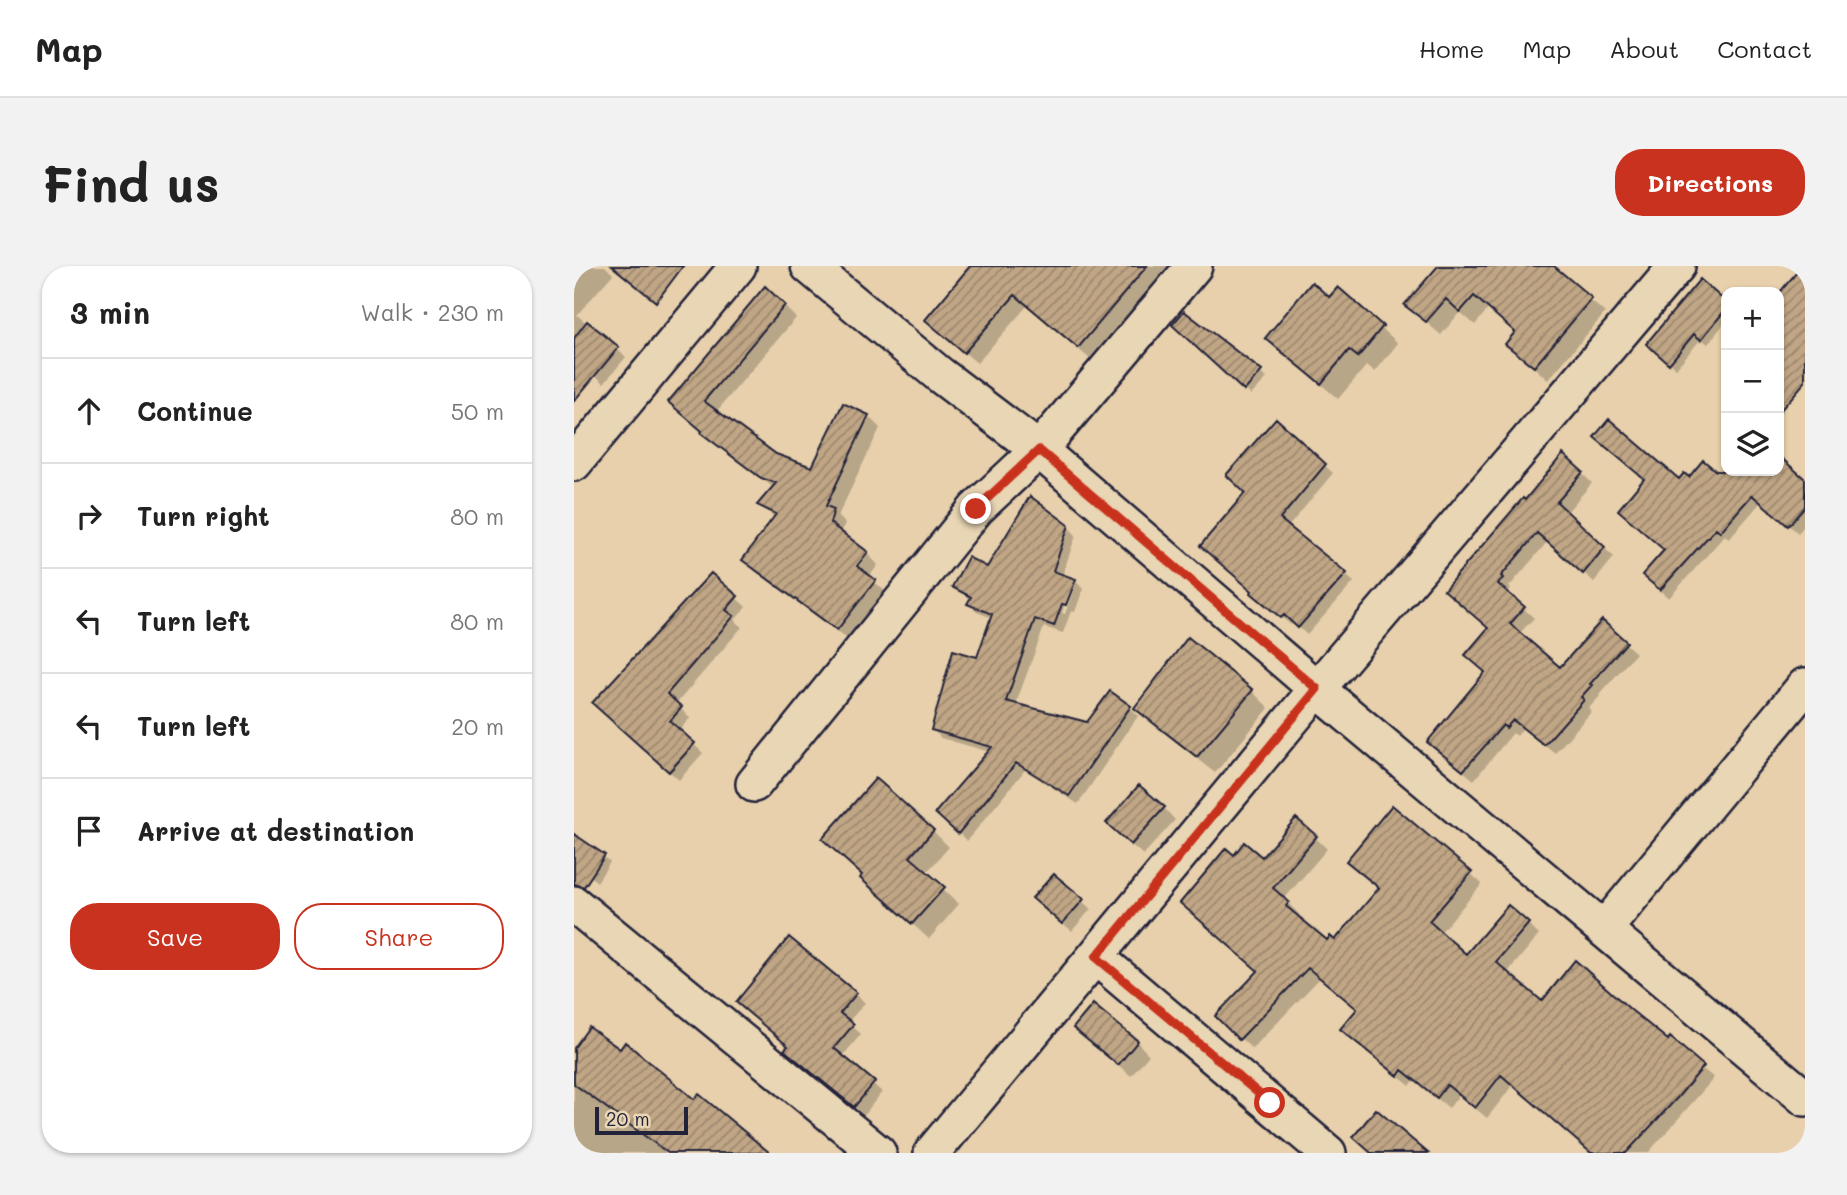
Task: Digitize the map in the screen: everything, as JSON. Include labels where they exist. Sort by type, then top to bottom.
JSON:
[{"type":"street","points":[[574,463],[738,266]]},
{"type":"street","points":[[809,266],[940,375],[1039,450],[1317,689],[1805,1098]]},
{"type":"street","points":[[754,784],[976,509],[1039,450],[1194,266]]},
{"type":"street","points":[[932,1153],[1317,689],[1677,266]]},
{"type":"street","points":[[1605,928],[1805,686]]},
{"type":"street","points":[[574,904],[878,1153]]},
{"type":"street","points":[[1096,957],[1328,1153]]},
{"type":"building","points":[[612,266],[683,266],[656,302]]},
{"type":"building","points":[[970,266],[1147,266],[1078,348],[1015,295],[964,353],[925,320]]},
{"type":"building","points":[[1438,266],[1554,266],[1592,298],[1534,367],[1505,344],[1515,332],[1474,296],[1460,312],[1446,299],[1426,322],[1404,305]]},
{"type":"building","points":[[1802,266],[1805,266],[1805,382],[1784,406],[1784,350],[1784,287]]},
{"type":"building","points":[[1700,279],[1721,298],[1721,315],[1701,340],[1694,334],[1669,364],[1646,344]]},
{"type":"building","points":[[1312,282],[1329,297],[1338,287],[1383,326],[1358,357],[1349,350],[1321,384],[1265,338]]},
{"type":"building","points":[[765,286],[785,305],[704,401],[776,454],[812,467],[843,403],[869,415],[826,506],[834,509],[830,523],[868,552],[857,566],[876,580],[837,630],[742,560],[776,514],[757,505],[776,483],[761,478],[701,433],[702,431],[668,402]]},
{"type":"building","points":[[1184,311],[1262,371],[1244,391],[1172,325]]},
{"type":"building","points":[[587,321],[619,347],[574,401],[574,338]]},
{"type":"building","points":[[1276,418],[1326,464],[1280,519],[1347,573],[1298,628],[1284,615],[1281,618],[1251,593],[1252,591],[1200,546],[1245,493],[1226,475]]},
{"type":"building","points":[[1609,419],[1679,479],[1684,473],[1689,477],[1703,460],[1716,471],[1721,471],[1721,476],[1784,476],[1784,460],[1805,479],[1805,507],[1788,526],[1752,495],[1720,532],[1716,528],[1660,590],[1642,575],[1664,550],[1618,510],[1644,479],[1594,437]]},
{"type":"building","points":[[1563,454],[1583,472],[1557,502],[1605,547],[1583,574],[1537,533],[1501,576],[1503,578],[1498,584],[1525,607],[1510,624],[1560,667],[1602,620],[1627,642],[1590,684],[1592,685],[1581,697],[1584,700],[1544,745],[1513,720],[1506,728],[1503,725],[1463,771],[1427,742],[1485,672],[1465,655],[1488,628],[1444,590]]},
{"type":"building","points":[[1030,496],[1069,525],[1053,571],[1076,579],[1054,626],[1035,619],[1006,701],[1087,722],[1110,691],[1131,706],[1069,796],[1016,763],[958,834],[935,813],[992,747],[931,730],[953,650],[977,657],[992,614],[967,604],[971,597],[952,587],[968,557],[987,567]]},
{"type":"building","points":[[711,573],[738,596],[726,610],[734,616],[667,694],[682,707],[670,721],[695,743],[669,772],[592,703]]},
{"type":"building","points":[[1188,637],[1253,690],[1197,757],[1134,708]]},
{"type":"building","points":[[876,778],[934,830],[910,857],[945,887],[912,924],[860,878],[862,875],[822,839]]},
{"type":"building","points":[[1139,785],[1165,807],[1131,845],[1106,823]]},
{"type":"building","points":[[1392,805],[1472,872],[1429,921],[1466,954],[1508,905],[1529,923],[1496,962],[1542,1001],[1575,960],[1631,1010],[1668,1040],[1670,1037],[1704,1066],[1626,1153],[1591,1153],[1501,1075],[1475,1108],[1447,1085],[1437,1098],[1402,1070],[1398,1076],[1340,1029],[1357,1009],[1308,968],[1239,1040],[1215,1016],[1258,971],[1180,903],[1226,848],[1234,855],[1244,842],[1262,857],[1296,818],[1317,836],[1273,888],[1289,902],[1286,906],[1327,940],[1330,936],[1335,940],[1379,888],[1346,861]]},
{"type":"building","points":[[574,834],[605,855],[584,887],[574,884]]},
{"type":"building","points":[[1054,874],[1084,899],[1062,924],[1032,898]]},
{"type":"building","points":[[789,937],[857,993],[840,1013],[854,1024],[834,1048],[875,1082],[854,1107],[784,1050],[788,1046],[736,1002]]},
{"type":"building","points":[[1093,1004],[1138,1041],[1118,1065],[1073,1028]]},
{"type":"building","points":[[589,1027],[620,1049],[625,1042],[694,1099],[699,1094],[770,1153],[668,1153],[574,1084],[574,1048]]},
{"type":"building","points":[[1376,1109],[1428,1153],[1371,1153],[1353,1137]]},
{"type":"route","points":[[976,509],[1039,450],[1317,689],[1096,957],[1270,1103]]}]
